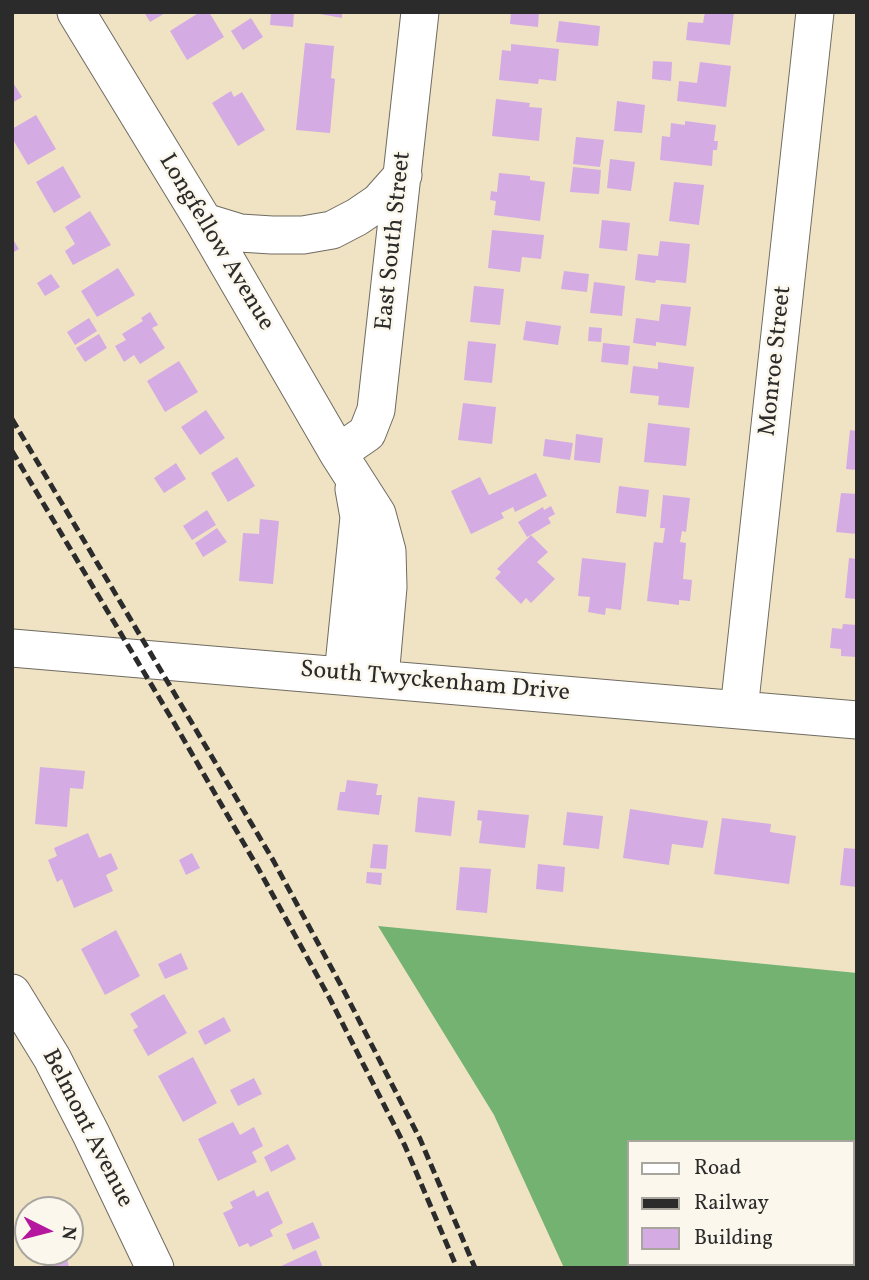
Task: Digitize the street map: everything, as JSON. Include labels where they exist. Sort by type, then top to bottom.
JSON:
[{"type":"street","name":"Longfellow Avenue","points":[[76,12],[377,514],[387,551],[388,587],[380,678]]},
{"type":"street","name":"East South Street","points":[[345,464],[366,433],[376,410],[420,12]]},
{"type":"street","name":"Monroe Street","points":[[739,710],[815,12]]},
{"type":"street","points":[[204,222],[240,233],[272,235],[303,236],[332,230],[379,202],[403,175]]},
{"type":"street","name":"Longfellow Avenue","points":[[343,675],[359,517],[345,464]]},
{"type":"street","name":"South Twyckenham Drive","points":[[12,648],[857,720]]},
{"type":"street","name":"Belmont Avenue","points":[[12,993],[63,1079],[155,1268]]},
{"type":"green space","points":[[378,926],[857,973],[857,1268],[564,1268],[494,1115]]},
{"type":"building","points":[[144,12],[167,12],[150,22]]},
{"type":"building","points":[[200,12],[209,12],[224,37],[187,60],[170,31]]},
{"type":"building","points":[[271,12],[294,12],[293,27],[270,25]]},
{"type":"building","points":[[309,12],[342,12],[342,18]]},
{"type":"building","points":[[511,12],[539,12],[538,27],[510,24]]},
{"type":"building","points":[[705,12],[734,12],[730,45],[686,40],[688,22],[703,23]]},
{"type":"building","points":[[251,18],[263,37],[243,50],[231,31]]},
{"type":"building","points":[[559,21],[600,26],[598,46],[556,42]]},
{"type":"building","points":[[305,43],[334,46],[331,78],[335,79],[330,133],[296,130]]},
{"type":"building","points":[[511,44],[559,49],[556,81],[539,79],[538,84],[499,80],[502,50],[511,51]]},
{"type":"building","points":[[653,61],[672,62],[671,81],[652,79]]},
{"type":"building","points":[[700,62],[731,66],[726,107],[677,101],[679,81],[697,83]]},
{"type":"building","points":[[12,81],[22,97],[12,103]]},
{"type":"building","points":[[231,91],[234,97],[242,92],[265,130],[238,146],[212,103]]},
{"type":"building","points":[[496,99],[530,103],[529,107],[542,108],[539,141],[492,136]]},
{"type":"building","points":[[617,101],[645,105],[642,133],[614,131]]},
{"type":"building","points":[[36,115],[56,149],[28,165],[12,138],[12,129]]},
{"type":"building","points":[[685,121],[716,125],[714,141],[718,141],[717,150],[713,150],[712,166],[660,160],[662,136],[670,137],[671,123],[685,125]]},
{"type":"building","points":[[576,137],[604,140],[600,167],[573,164]]},
{"type":"building","points":[[610,159],[635,162],[631,191],[607,188]]},
{"type":"building","points":[[63,166],[81,197],[54,213],[36,182]]},
{"type":"building","points":[[573,167],[601,170],[599,194],[570,192]]},
{"type":"building","points":[[499,173],[530,176],[530,180],[545,182],[540,221],[494,215],[496,201],[490,200],[491,191],[497,192]]},
{"type":"building","points":[[674,182],[704,185],[699,225],[669,221]]},
{"type":"building","points":[[90,211],[111,245],[73,265],[65,251],[75,244],[65,227]]},
{"type":"building","points":[[602,220],[630,223],[627,251],[599,248]]},
{"type":"building","points":[[492,230],[544,235],[541,259],[522,257],[520,272],[488,268]]},
{"type":"building","points":[[12,238],[19,249],[12,253]]},
{"type":"building","points":[[660,241],[690,244],[686,283],[635,280],[638,254],[658,256]]},
{"type":"building","points":[[118,268],[135,295],[97,317],[81,291]]},
{"type":"building","points":[[564,271],[589,274],[587,292],[561,289]]},
{"type":"building","points":[[51,274],[60,287],[45,296],[37,283]]},
{"type":"building","points":[[594,282],[625,286],[622,316],[590,313]]},
{"type":"building","points":[[474,286],[504,289],[500,325],[470,322]]},
{"type":"building","points":[[661,304],[691,307],[686,346],[656,342],[656,346],[633,343],[636,318],[659,321]]},
{"type":"building","points":[[150,312],[158,325],[152,328],[165,348],[140,364],[134,355],[124,362],[115,346],[126,340],[122,334],[143,321],[141,318]]},
{"type":"building","points":[[89,318],[97,331],[75,345],[67,332]]},
{"type":"building","points":[[526,321],[561,326],[558,345],[523,340]]},
{"type":"building","points":[[589,327],[602,328],[601,342],[588,341]]},
{"type":"building","points":[[99,334],[107,348],[85,362],[76,348]]},
{"type":"building","points":[[468,341],[496,344],[492,383],[464,380]]},
{"type":"building","points":[[603,343],[630,346],[628,365],[601,362]]},
{"type":"building","points":[[179,361],[198,392],[165,412],[147,381]]},
{"type":"building","points":[[658,362],[694,367],[689,408],[658,405],[659,396],[630,393],[633,366],[658,369]]},
{"type":"building","points":[[463,403],[496,407],[492,444],[458,440]]},
{"type":"building","points":[[206,410],[225,438],[200,455],[181,427]]},
{"type":"building","points":[[648,423],[690,428],[686,466],[644,462]]},
{"type":"building","points":[[850,430],[857,431],[857,470],[846,469]]},
{"type":"building","points":[[576,434],[603,438],[600,463],[574,460]]},
{"type":"building","points":[[545,439],[573,443],[570,460],[543,456]]},
{"type":"building","points":[[237,457],[255,486],[228,502],[211,473]]},
{"type":"building","points":[[176,463],[186,479],[164,493],[154,478]]},
{"type":"building","points":[[536,473],[547,496],[515,512],[513,507],[501,513],[504,518],[471,534],[451,491],[480,477],[489,495]]},
{"type":"building","points":[[619,486],[649,490],[646,517],[616,513]]},
{"type":"building","points":[[841,493],[857,494],[857,534],[836,532]]},
{"type":"building","points":[[663,495],[690,498],[686,532],[682,531],[680,542],[686,543],[683,579],[692,580],[690,601],[679,600],[679,605],[647,601],[654,542],[663,543],[665,528],[660,528]]},
{"type":"building","points":[[551,506],[555,514],[548,518],[551,523],[527,537],[518,522],[543,507],[544,510]]},
{"type":"building","points":[[207,510],[216,525],[192,540],[183,526]]},
{"type":"building","points":[[260,519],[279,521],[273,584],[239,581],[243,533],[259,534]]},
{"type":"building","points":[[217,528],[227,542],[203,557],[195,543]]},
{"type":"building","points":[[531,535],[548,552],[537,562],[555,579],[531,603],[526,598],[521,604],[495,578],[501,572],[497,569]]},
{"type":"building","points":[[582,558],[626,563],[621,610],[606,608],[605,615],[588,612],[590,597],[578,596]]},
{"type":"building","points":[[849,558],[857,559],[857,599],[845,598]]},
{"type":"building","points":[[843,624],[857,625],[857,657],[841,656],[841,649],[830,648],[832,628],[842,629]]},
{"type":"building","points":[[40,767],[85,771],[83,789],[70,788],[67,827],[35,824]]},
{"type":"building","points":[[347,780],[378,784],[376,795],[382,795],[379,815],[337,810],[340,792],[345,792]]},
{"type":"building","points":[[418,797],[455,801],[451,836],[415,832]]},
{"type":"building","points":[[630,809],[708,821],[703,848],[672,844],[669,865],[623,858]]},
{"type":"building","points":[[478,810],[529,815],[525,848],[479,843],[482,821],[477,820]]},
{"type":"building","points":[[567,812],[603,816],[599,849],[563,845]]},
{"type":"building","points":[[722,818],[771,824],[770,832],[796,836],[789,884],[714,874]]},
{"type":"building","points":[[88,833],[99,858],[111,853],[118,869],[106,875],[113,891],[74,908],[62,879],[57,882],[48,860],[57,856],[54,848]]},
{"type":"building","points":[[373,844],[388,845],[386,869],[370,868]]},
{"type":"building","points":[[844,848],[857,849],[857,887],[840,885]]},
{"type":"building","points":[[192,853],[200,868],[186,875],[179,860]]},
{"type":"building","points":[[538,864],[565,867],[563,892],[536,889]]},
{"type":"building","points":[[460,867],[491,869],[487,913],[456,910]]},
{"type":"building","points":[[367,872],[382,873],[381,885],[366,883]]},
{"type":"building","points":[[116,930],[140,976],[105,995],[81,949]]},
{"type":"building","points":[[181,953],[188,969],[165,979],[158,964]]},
{"type":"building","points":[[164,994],[187,1033],[148,1056],[133,1030],[138,1027],[130,1014]]},
{"type":"building","points":[[224,1017],[231,1031],[205,1045],[198,1031]]},
{"type":"building","points":[[193,1057],[217,1103],[183,1122],[158,1076]]},
{"type":"building","points":[[254,1078],[262,1094],[238,1106],[230,1090]]},
{"type":"building","points":[[233,1122],[240,1135],[254,1127],[263,1146],[252,1152],[257,1162],[218,1181],[198,1139]]},
{"type":"building","points":[[288,1144],[296,1159],[271,1172],[264,1157]]},
{"type":"building","points":[[254,1190],[257,1197],[268,1191],[283,1223],[270,1230],[273,1236],[250,1247],[248,1243],[239,1247],[223,1213],[233,1208],[230,1202]]},
{"type":"building","points":[[313,1222],[320,1238],[293,1250],[286,1234]]},
{"type":"building","points":[[316,1250],[323,1268],[277,1268]]},
{"type":"building","points":[[44,1266],[69,1268],[44,1268]]},
{"type":"railway","points":[[12,419],[273,860],[420,1139],[475,1268]]},
{"type":"railway","points":[[12,451],[173,721],[330,999],[405,1146],[457,1268]]}]
